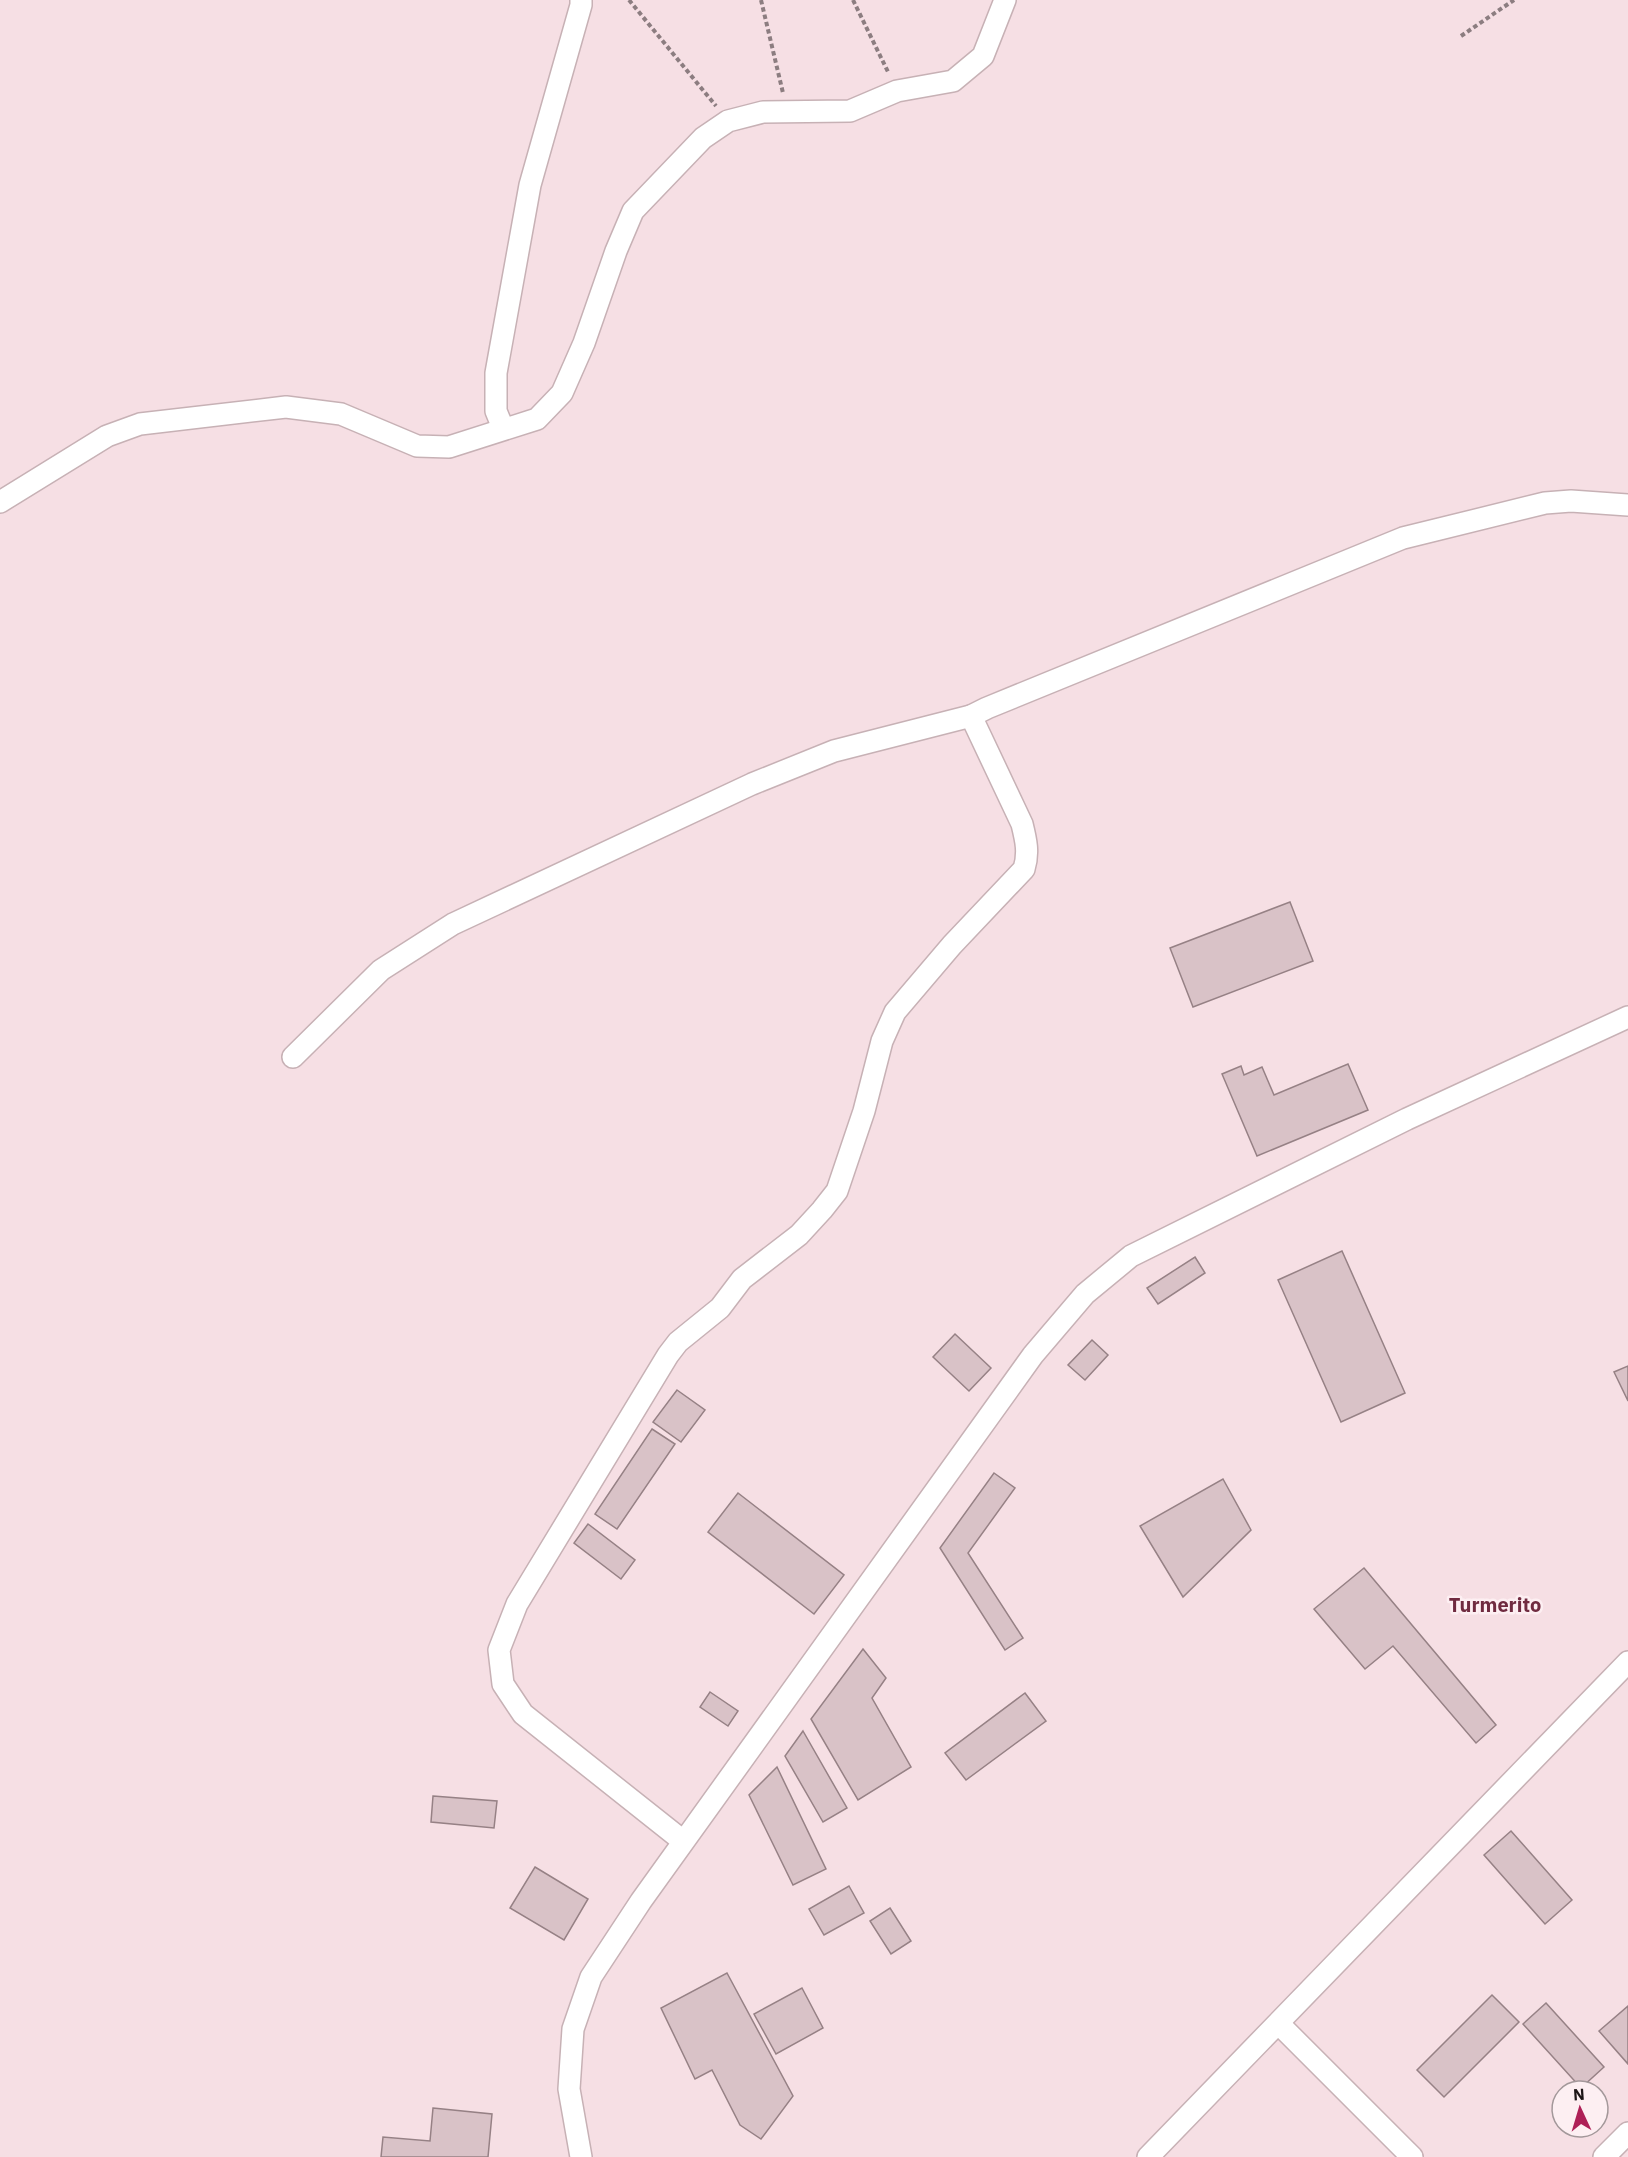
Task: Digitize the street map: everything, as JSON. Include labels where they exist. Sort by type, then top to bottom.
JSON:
[{"type":"street","points":[[503,428],[496,411],[495,373],[530,185],[581,0]]},
{"type":"street","points":[[0,502],[107,436],[140,424],[286,407],[341,414],[417,446],[449,447],[537,419],[562,393],[584,343],[616,251],[633,211],[704,138],[728,121],[763,112],[850,111],[897,91],[953,81],[983,56],[1005,0]]},
{"type":"street","points":[[293,1057],[381,970],[453,924],[752,784],[834,751],[971,716],[1403,538],[1545,503],[1571,501],[1628,505]]},
{"type":"street","points":[[683,1842],[522,1714],[503,1684],[499,1650],[517,1604],[668,1355],[678,1342],[720,1308],[742,1279],[799,1235],[837,1191],[864,1111],[882,1041],[895,1012],[952,945],[1024,869],[1028,856],[1022,824],[971,716]]},
{"type":"street","points":[[581,2157],[569,2089],[573,2030],[591,1977],[640,1900],[1033,1354],[1085,1294],[1140,1251],[1407,1119],[1628,1017]]},
{"type":"street","points":[[1148,2157],[1628,1662]]},
{"type":"street","points":[[1279,2024],[1412,2157]]},
{"type":"street","points":[[1604,2157],[1628,2133]]},
{"type":"path","points":[[628,0],[728,121]]},
{"type":"path","points":[[761,0],[787,111]]},
{"type":"path","points":[[853,0],[897,91]]},
{"type":"path","points":[[1461,36],[1514,0]]},
{"type":"building","points":[[1290,902],[1313,961],[1193,1007],[1170,948]]},
{"type":"building","points":[[1348,1064],[1368,1110],[1257,1156],[1222,1074],[1241,1066],[1244,1075],[1262,1067],[1274,1095]]},
{"type":"building","points":[[1342,1251],[1405,1393],[1341,1422],[1278,1280]]},
{"type":"building","points":[[1195,1257],[1205,1273],[1158,1304],[1147,1288]]},
{"type":"building","points":[[955,1334],[991,1368],[969,1391],[933,1357]]},
{"type":"building","points":[[1092,1340],[1108,1355],[1085,1380],[1068,1365]]},
{"type":"building","points":[[1628,1366],[1628,1401],[1614,1372]]},
{"type":"building","points":[[677,1390],[705,1410],[681,1442],[653,1422]]},
{"type":"building","points":[[652,1429],[675,1444],[617,1529],[595,1514]]},
{"type":"building","points":[[994,1473],[1015,1488],[968,1553],[1023,1638],[1005,1650],[940,1548]]},
{"type":"building","points":[[1223,1479],[1251,1530],[1183,1597],[1140,1526]]},
{"type":"building","points":[[738,1493],[844,1575],[814,1614],[708,1532]]},
{"type":"building","points":[[588,1524],[635,1560],[621,1579],[574,1543]]},
{"type":"building","points":[[1364,1568],[1496,1725],[1476,1743],[1393,1646],[1365,1669],[1314,1609]]},
{"type":"building","points":[[863,1649],[886,1678],[872,1698],[911,1767],[858,1800],[811,1719]]},
{"type":"building","points":[[710,1692],[738,1711],[728,1726],[700,1707]]},
{"type":"building","points":[[1025,1693],[1046,1721],[966,1780],[945,1753]]},
{"type":"building","points":[[803,1731],[847,1808],[823,1822],[785,1756]]},
{"type":"building","points":[[777,1767],[826,1869],[793,1885],[749,1795]]},
{"type":"building","points":[[433,1796],[497,1801],[494,1828],[431,1822]]},
{"type":"building","points":[[1511,1831],[1572,1900],[1545,1924],[1484,1855]]},
{"type":"building","points":[[535,1867],[588,1899],[564,1940],[510,1908]]},
{"type":"building","points":[[849,1886],[864,1913],[824,1935],[809,1909]]},
{"type":"building","points":[[890,1908],[911,1941],[891,1954],[870,1921]]},
{"type":"building","points":[[727,1973],[793,2096],[761,2139],[740,2125],[712,2070],[695,2079],[661,2008]]},
{"type":"building","points":[[802,1988],[823,2028],[776,2054],[754,2014]]},
{"type":"building","points":[[1492,1995],[1519,2022],[1444,2097],[1417,2070]]},
{"type":"building","points":[[1546,2003],[1604,2067],[1591,2079],[1573,2079],[1523,2024]]},
{"type":"building","points":[[1628,2006],[1628,2064],[1599,2031]]},
{"type":"building","points":[[433,2108],[492,2114],[488,2157],[381,2157],[383,2137],[430,2141]]},
{"type":"district","name":"Turmerito","points":[[1495,1605]]}]
